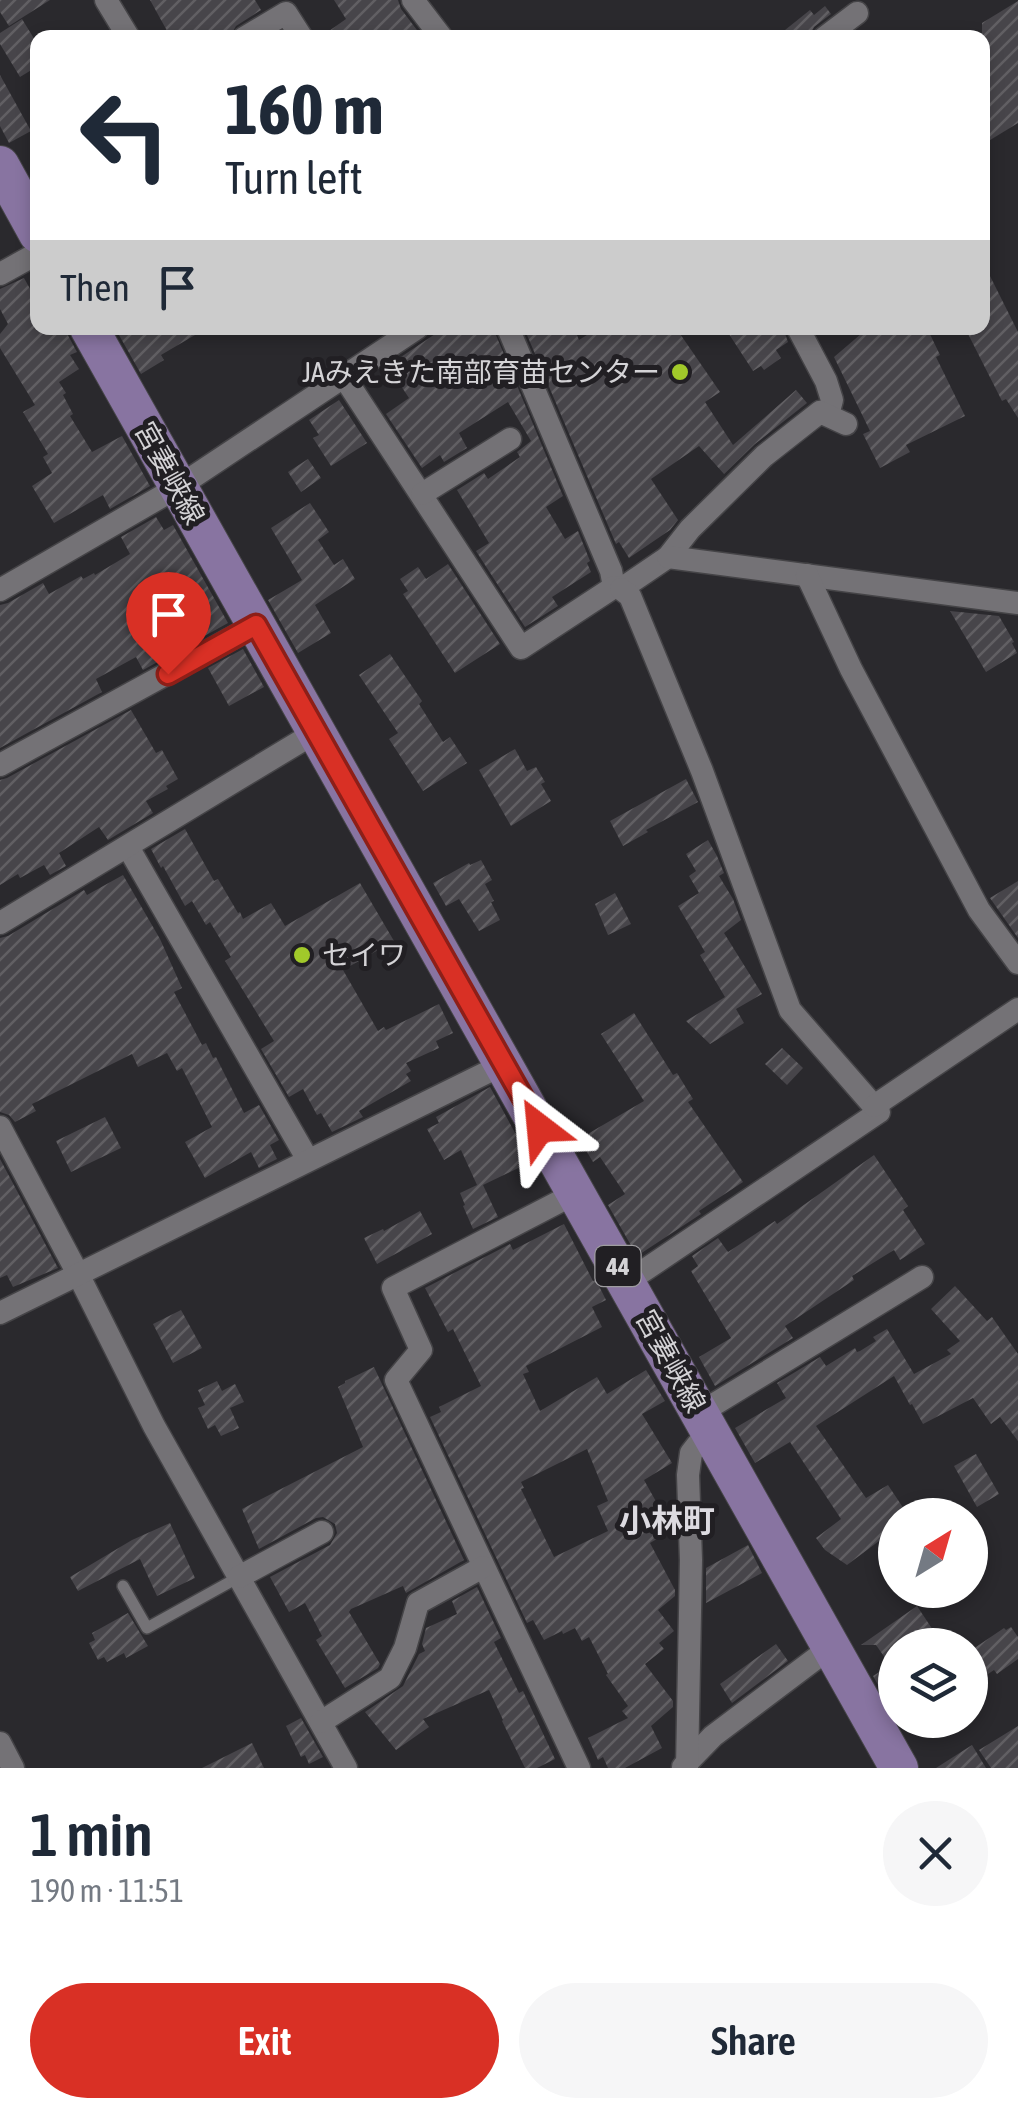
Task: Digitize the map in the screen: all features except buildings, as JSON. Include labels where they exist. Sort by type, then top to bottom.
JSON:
[{"type":"main road","points":[[0,165],[30,219]]},
{"type":"main road","name":"宮妻峡線","points":[[93,335],[899,1768]]},
{"type":"street","points":[[106,0],[124,30]]},
{"type":"street","points":[[413,0],[436,30]]},
{"type":"street","points":[[254,30],[282,6],[297,30]]},
{"type":"street","points":[[835,30],[858,13]]},
{"type":"street","points":[[0,274],[30,257]]},
{"type":"street","points":[[0,590],[178,487],[407,335]]},
{"type":"street","points":[[511,335],[618,588],[630,596],[696,754],[790,1010],[879,1112],[627,1282]]},
{"type":"street","points":[[344,377],[520,648],[668,557],[764,456],[820,412],[837,420],[829,390],[802,335]]},
{"type":"street","points":[[422,494],[510,439]]},
{"type":"street","points":[[668,557],[1018,604]]},
{"type":"street","points":[[807,575],[851,669],[978,910],[1018,963]]},
{"type":"street","points":[[0,765],[256,625]]},
{"type":"street","points":[[0,922],[316,732]]},
{"type":"street","points":[[128,847],[308,1160]]},
{"type":"street","points":[[874,1106],[1018,1010]]},
{"type":"street","points":[[0,1312],[504,1064]]},
{"type":"street","points":[[0,1127],[154,1426],[346,1768]]},
{"type":"street","points":[[576,1193],[393,1288],[421,1350],[396,1380],[579,1768]]},
{"type":"street","points":[[685,1767],[691,1452],[706,1425],[922,1278]]},
{"type":"street","points":[[239,1576],[322,1532]]},
{"type":"street","points":[[321,1722],[390,1678],[418,1602],[483,1567]]},
{"type":"street","points":[[685,1767],[713,1736],[831,1647]]},
{"type":"street","points":[[0,1744],[13,1768]]},
{"type":"lane","points":[[123,1586],[147,1628],[239,1576]]},
{"type":"place","name":"JAみえきた南部育苗センター","points":[[680,372]]},
{"type":"place","name":"セイワ","points":[[302,955]]},
{"type":"district","name":"小林町","points":[[667,1520]]},
{"type":"route","points":[[168,674],[256,625],[540,1128]]}]
